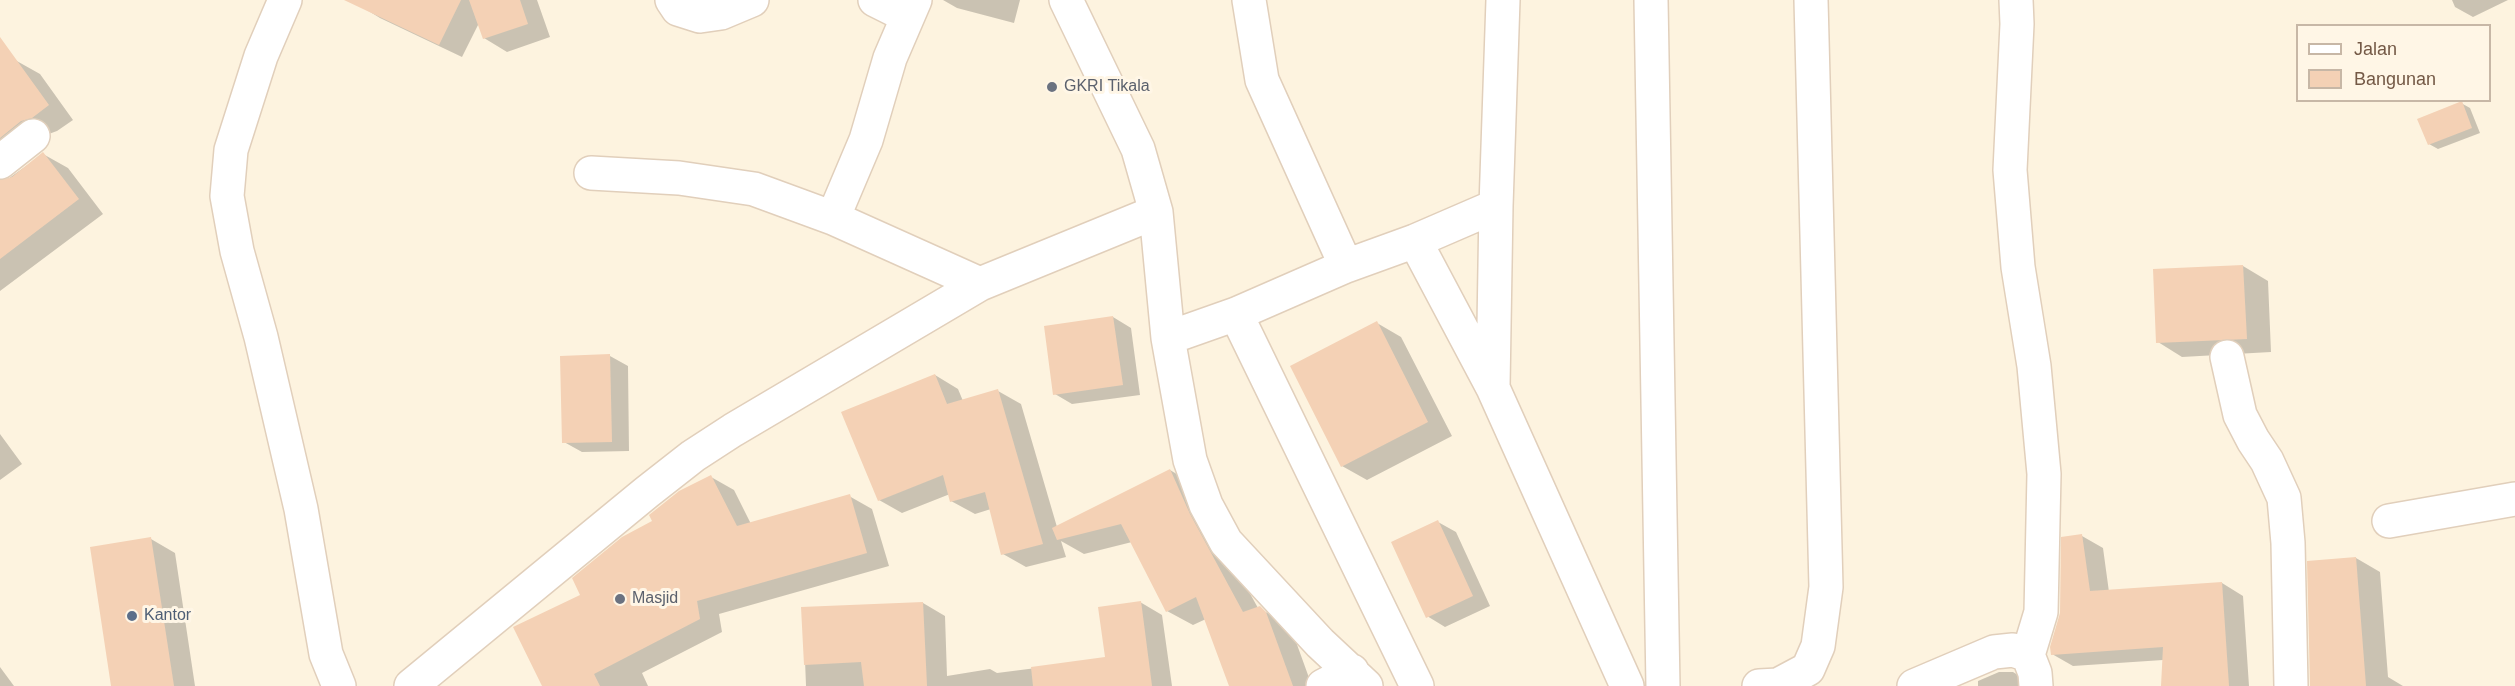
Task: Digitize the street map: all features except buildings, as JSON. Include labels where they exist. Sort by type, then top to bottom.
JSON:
[{"type":"street","points":[[285,0],[261,56],[231,150],[227,196],[237,251],[261,337],[301,509],[326,654],[339,686]]},
{"type":"street","points":[[672,0],[678,9],[700,16],[729,10],[752,0]]},
{"type":"street","points":[[833,218],[866,140],[890,58],[911,8],[875,0]]},
{"type":"street","points":[[1066,0],[1138,149],[1156,212],[1168,338],[1190,460],[1206,505],[1226,542],[1320,643],[1359,678]]},
{"type":"street","points":[[1249,0],[1262,80],[1346,266]]},
{"type":"street","points":[[1493,388],[1503,0]]},
{"type":"street","points":[[1651,0],[1663,686]]},
{"type":"street","points":[[1759,686],[1778,685],[1808,669],[1818,646],[1826,586],[1811,0]]},
{"type":"street","points":[[2016,0],[2017,24],[2010,170],[2018,267],[2034,366],[2044,474],[2042,612],[2028,655],[2035,672],[2036,686]]},
{"type":"street","points":[[0,162],[33,136]]},
{"type":"street","points":[[591,173],[679,178],[754,189],[833,218],[980,284]]},
{"type":"street","points":[[1168,338],[1236,314],[1346,266],[1415,241],[1496,206]]},
{"type":"street","points":[[411,686],[693,456],[980,284],[1156,212]]},
{"type":"street","points":[[1415,241],[1493,388],[1627,686]]},
{"type":"street","points":[[1236,314],[1417,686]]},
{"type":"street","points":[[2227,357],[2240,415],[2267,461],[2284,498],[2288,543],[2291,686]]},
{"type":"street","points":[[2389,521],[2515,499]]},
{"type":"street","points":[[1914,686],[1994,652],[2013,650],[2028,655]]},
{"type":"street","points":[[1323,686],[1359,678]]},
{"type":"place","name":"GKRI Tikala","points":[[1052,87]]},
{"type":"place","name":"Masjid","points":[[620,599]]},
{"type":"place","name":"Kantor","points":[[132,616]]}]
